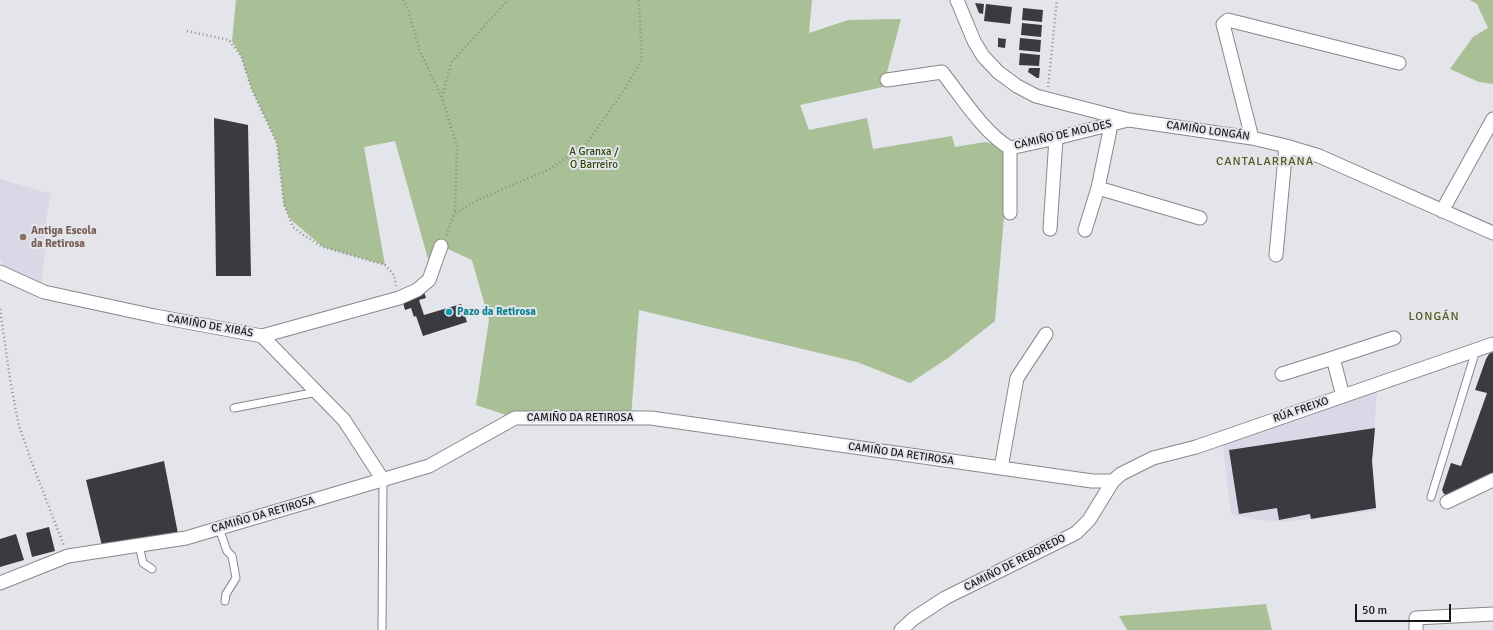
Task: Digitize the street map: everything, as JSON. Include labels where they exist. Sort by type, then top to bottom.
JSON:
[{"type":"street","name":"CAMIÑO LONGÁN","points":[[957,0],[974,41],[983,56],[998,72],[1017,86],[1036,96],[1129,120],[1252,138],[1286,146],[1319,156],[1493,233]]},
{"type":"street","points":[[1252,138],[1223,24],[1228,20],[1399,63]]},
{"type":"street","name":"CAMIÑO DE MOLDES","points":[[887,80],[942,72],[990,133],[999,142],[1010,148],[1129,120]]},
{"type":"street","points":[[1442,211],[1493,119]]},
{"type":"street","points":[[1085,230],[1098,188],[1111,125]]},
{"type":"street","points":[[1050,229],[1056,138]]},
{"type":"street","points":[[1276,255],[1286,146]]},
{"type":"street","points":[[1010,148],[1010,213]]},
{"type":"street","points":[[1098,188],[1200,218]]},
{"type":"street","points":[[262,336],[399,298],[417,290],[429,280],[441,246]]},
{"type":"street","name":"CAMIÑO DE XIBÁS","points":[[0,272],[44,292],[155,316],[262,336],[344,420],[383,480]]},
{"type":"street","points":[[1001,468],[1017,378],[1046,334]]},
{"type":"street","points":[[1282,374],[1394,338]]},
{"type":"street","name":"RÚA FREIXO","points":[[1112,481],[1121,474],[1153,458],[1196,447],[1493,344]]},
{"type":"street","points":[[1333,358],[1343,396]]},
{"type":"street","name":"CAMIÑO DA RETIROSA","points":[[0,583],[68,556],[186,538],[429,466],[515,418],[651,418],[1092,481],[1112,481]]},
{"type":"street","points":[[1447,502],[1493,480]]},
{"type":"street","name":"CAMIÑO DE REBOREDO","points":[[901,630],[913,619],[945,598],[1076,533],[1089,520],[1112,481]]},
{"type":"street","points":[[1416,630],[1416,618],[1493,614]]},
{"type":"lane","points":[[1431,497],[1476,349]]},
{"type":"lane","points":[[234,408],[317,392]]},
{"type":"lane","points":[[382,630],[383,480]]},
{"type":"lane","points":[[219,528],[227,551],[232,556],[236,578],[226,594],[225,600]]},
{"type":"lane","points":[[139,545],[143,562],[152,569]]},
{"type":"path","points":[[403,0],[407,6],[420,51],[442,98],[457,146],[454,213],[441,246]]},
{"type":"path","points":[[442,98],[451,63],[508,0]]},
{"type":"path","points":[[454,213],[478,200],[550,169],[587,143],[624,90],[642,60],[639,0]]},
{"type":"path","points":[[1047,99],[1057,0]]},
{"type":"path","points":[[187,31],[229,40],[241,56],[252,90],[277,143],[284,205],[293,227],[323,247],[386,265],[394,275],[399,298]]},
{"type":"path","points":[[0,309],[11,385],[19,426],[68,556]]},
{"type":"shaded area","name":"Antiga Escola da Retirosa","points":[[0,179],[51,194],[46,220],[45,253],[41,284],[5,269],[0,259]]},
{"type":"shaded area","points":[[1377,391],[1372,461],[1376,511],[1281,522],[1253,519],[1231,514],[1223,445],[1246,432]]},
{"type":"green space","name":"A Granxa / O Barreiro","points":[[236,0],[812,0],[809,33],[848,20],[901,19],[883,87],[800,105],[809,130],[867,118],[873,149],[952,136],[955,147],[985,142],[1010,148],[995,321],[948,358],[910,383],[857,362],[639,310],[631,418],[515,418],[476,405],[489,320],[472,260],[441,246],[428,259],[395,141],[364,147],[385,265],[323,247],[290,219],[284,205],[277,143],[252,90],[241,56],[232,41]]},
{"type":"green space","points":[[1470,0],[1493,0],[1493,84],[1479,82],[1450,69],[1473,37],[1488,28],[1477,4]]},
{"type":"green space","points":[[1266,604],[1272,630],[1127,630],[1119,616]]},
{"type":"building","points":[[975,3],[984,4],[983,14],[979,13]]},
{"type":"building","points":[[986,4],[1012,7],[1010,24],[984,21]]},
{"type":"building","points":[[1023,8],[1043,10],[1042,22],[1022,20]]},
{"type":"building","points":[[1022,23],[1042,25],[1041,37],[1021,35]]},
{"type":"building","points":[[998,38],[1006,39],[1005,48],[998,47]]},
{"type":"building","points":[[1020,38],[1041,40],[1040,52],[1019,50]]},
{"type":"building","points":[[1020,53],[1040,55],[1039,66],[1019,65]]},
{"type":"building","points":[[1029,68],[1040,68],[1039,78],[1028,72]]},
{"type":"building","points":[[214,118],[248,125],[251,276],[216,276]]},
{"type":"building","name":"Pazo da Retirosa","points":[[424,292],[426,298],[419,300],[424,315],[461,304],[467,322],[423,336],[416,316],[414,317],[411,308],[405,310],[402,299]]},
{"type":"building","points":[[1493,352],[1493,473],[1447,495],[1444,494],[1442,490],[1451,463],[1461,466],[1487,393],[1475,390],[1486,359],[1489,354]]},
{"type":"building","points":[[1375,428],[1372,461],[1376,508],[1311,519],[1310,514],[1279,520],[1277,508],[1239,514],[1229,450]]},
{"type":"building","points":[[164,461],[179,539],[103,550],[86,480]]},
{"type":"building","points":[[49,527],[55,551],[32,557],[26,533]]},
{"type":"building","points":[[16,534],[24,560],[0,567],[0,539]]},
{"type":"place","name":"Antiga Escola da Retirosa","points":[[23,237]]},
{"type":"place","name":"Pazo da Retirosa","points":[[449,312]]},
{"type":"district","name":"CANTALARRANA","points":[[1265,162]]},
{"type":"district","name":"LONGÁN","points":[[1434,317]]}]
